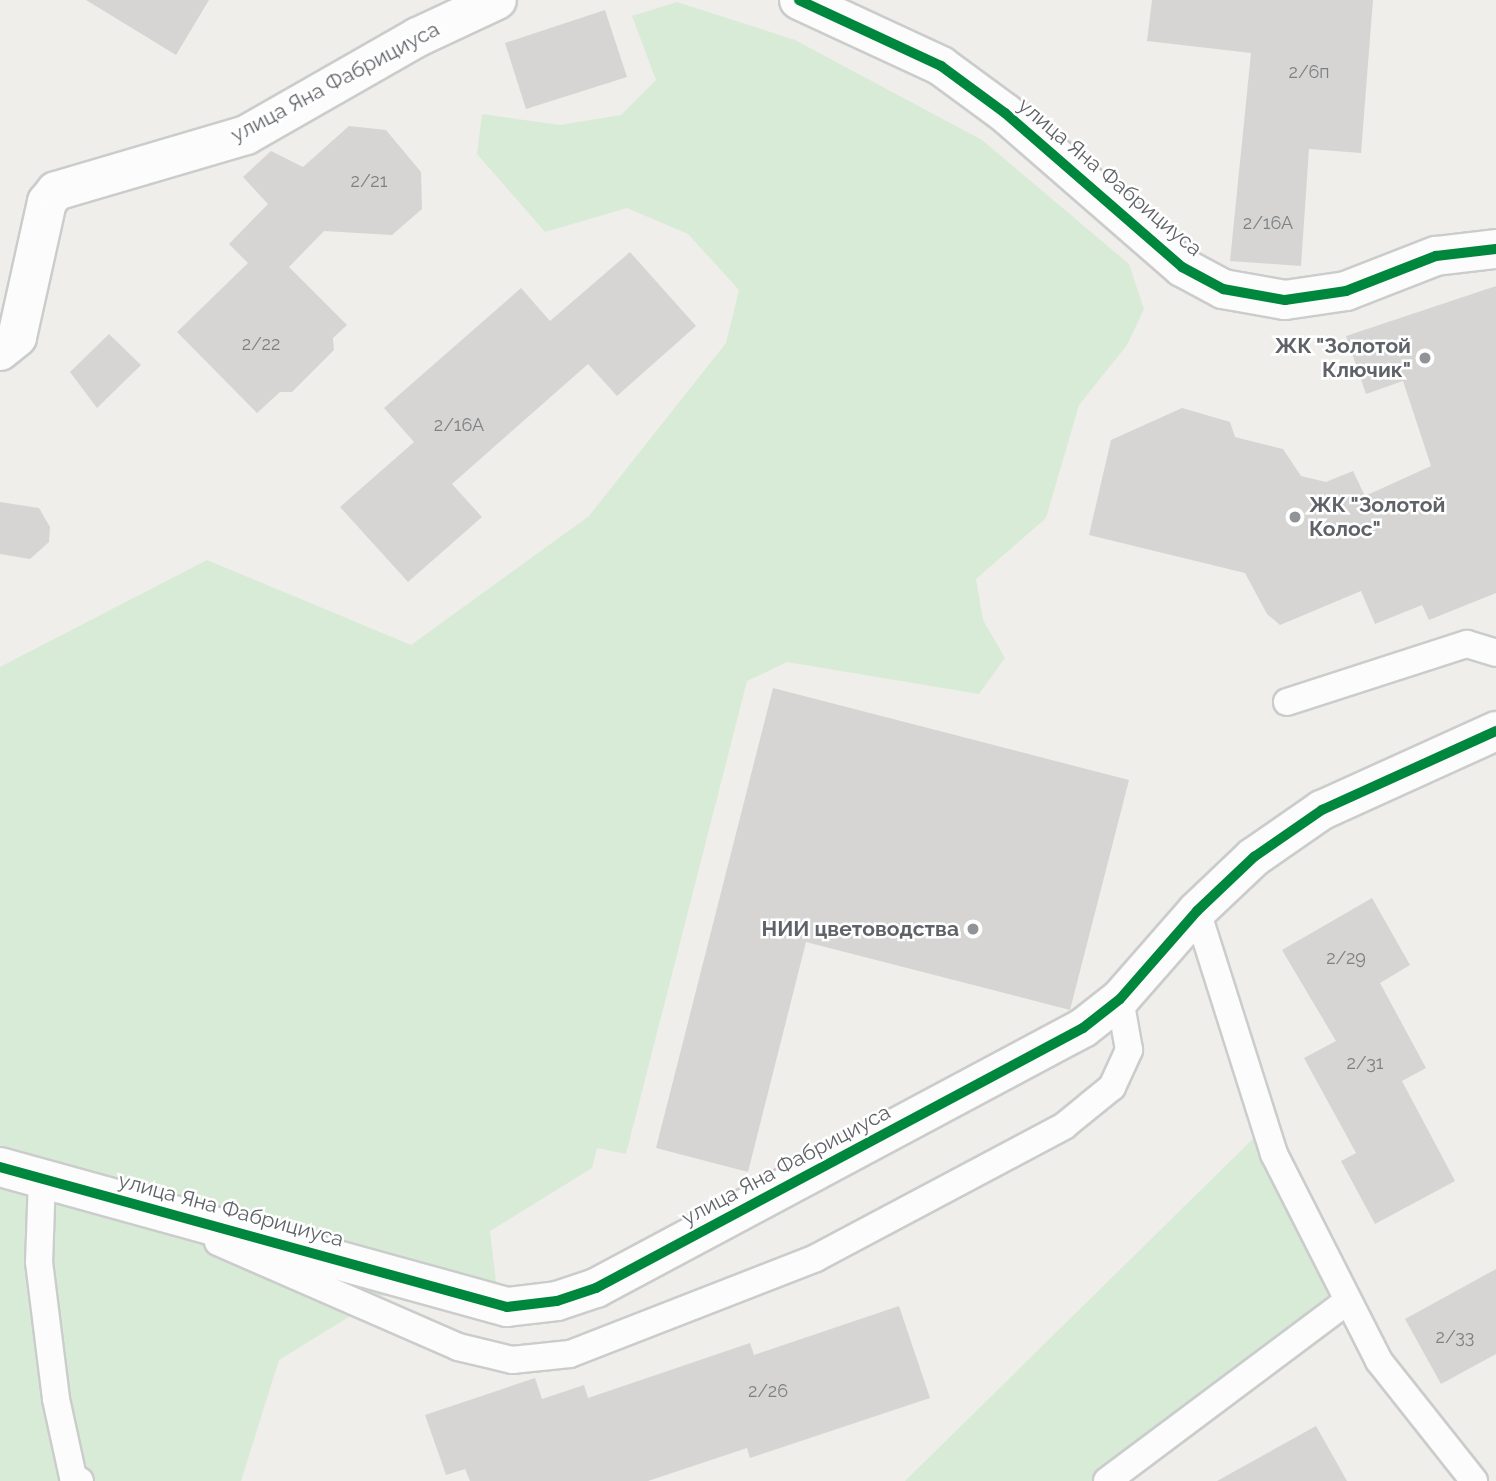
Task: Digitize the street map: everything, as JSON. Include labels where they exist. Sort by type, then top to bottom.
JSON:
[{"type":"street","name":"улица Яна Фабрициуса","points":[[0,351],[17,337],[47,202],[56,191],[246,135],[418,37],[497,0]]},
{"type":"street","name":"улица Яна Фабрициуса","points":[[799,0],[941,66],[1005,113],[1182,268],[1223,289],[1285,300],[1346,290],[1436,256],[1496,249]]},
{"type":"street","name":"улица Яна Фабрициуса","points":[[0,1167],[507,1307],[557,1301],[596,1288],[1059,1041],[1120,999],[1197,911],[1254,857],[1322,810],[1496,731]]},
{"type":"lane","points":[[1287,702],[1467,644],[1496,653]]},
{"type":"lane","points":[[1197,911],[1274,1154],[1378,1361],[1474,1481]]},
{"type":"lane","points":[[124,1200],[458,1348],[512,1360],[570,1354],[816,1258],[1064,1126],[1112,1087],[1129,1050],[1120,999]]},
{"type":"lane","points":[[43,1178],[40,1274],[56,1399],[73,1477],[80,1481]]},
{"type":"lane","points":[[1107,1481],[1348,1300]]},
{"type":"green space","points":[[677,2],[795,40],[982,140],[1129,264],[1144,309],[1127,345],[1079,405],[1046,518],[976,579],[983,620],[1005,658],[979,694],[787,662],[747,681],[626,1154],[597,1148],[592,1168],[490,1231],[497,1290],[425,1270],[279,1360],[241,1481],[0,1481],[0,667],[207,560],[411,645],[589,516],[726,343],[739,290],[688,234],[627,208],[545,232],[477,154],[482,114],[560,125],[621,115],[656,80],[632,16]]},
{"type":"green space","points":[[1264,1128],[1348,1301],[1107,1481],[905,1481]]},
{"type":"building","points":[[86,0],[209,0],[176,55]]},
{"type":"building","points":[[1152,0],[1373,0],[1361,153],[1309,149],[1301,266],[1230,261],[1251,53],[1147,41]]},
{"type":"building","points":[[605,10],[627,77],[526,109],[505,43]]},
{"type":"building","points":[[349,126],[386,130],[421,172],[422,209],[392,235],[324,231],[289,267],[347,325],[333,338],[334,350],[292,392],[280,392],[257,413],[177,332],[248,263],[229,244],[268,204],[243,177],[271,151],[303,167]]},
{"type":"building","points":[[630,252],[696,326],[617,396],[588,364],[452,484],[482,517],[408,582],[340,507],[414,442],[384,408],[521,288],[550,321]]},
{"type":"building","name":"ЖК \"Золотой Колос\"","points":[[1496,286],[1496,593],[1429,620],[1422,605],[1375,624],[1361,591],[1280,625],[1267,614],[1245,573],[1089,535],[1111,440],[1182,408],[1230,422],[1235,437],[1283,449],[1301,476],[1326,482],[1353,471],[1365,496],[1431,466],[1403,381],[1366,394],[1346,336]]},
{"type":"building","points":[[109,334],[141,365],[97,408],[70,372]]},
{"type":"building","points":[[0,502],[39,508],[50,527],[49,542],[30,559],[0,554]]},
{"type":"building","name":"НИИ цветоводства","points":[[773,688],[1129,780],[1070,1010],[806,942],[748,1172],[656,1148]]},
{"type":"building","points":[[1372,898],[1410,965],[1380,983],[1426,1068],[1402,1081],[1455,1181],[1375,1224],[1341,1161],[1356,1153],[1304,1058],[1336,1041],[1282,950]]},
{"type":"building","points":[[1496,1269],[1496,1354],[1441,1384],[1405,1319]]},
{"type":"building","points":[[899,1306],[930,1398],[750,1458],[747,1448],[648,1481],[470,1481],[465,1469],[446,1475],[425,1415],[535,1378],[542,1399],[584,1385],[588,1398],[750,1343],[754,1355]]},
{"type":"building","points":[[1316,1426],[1347,1481],[1217,1481]]},
{"type":"cycle path","points":[[799,0],[941,66],[1005,113],[1182,267],[1223,289],[1285,300],[1346,291],[1436,256],[1496,249]]},
{"type":"cycle path","points":[[0,1167],[507,1307],[557,1301],[596,1288],[1083,1028],[1120,999],[1197,911],[1254,857],[1322,810],[1496,731]]},
{"type":"place","name":"ЖК \"Золотой Ключик\"","points":[[1425,358]]},
{"type":"place","name":"ЖК \"Золотой Колос\"","points":[[1295,517]]},
{"type":"place","name":"НИИ цветоводства","points":[[973,929]]}]
